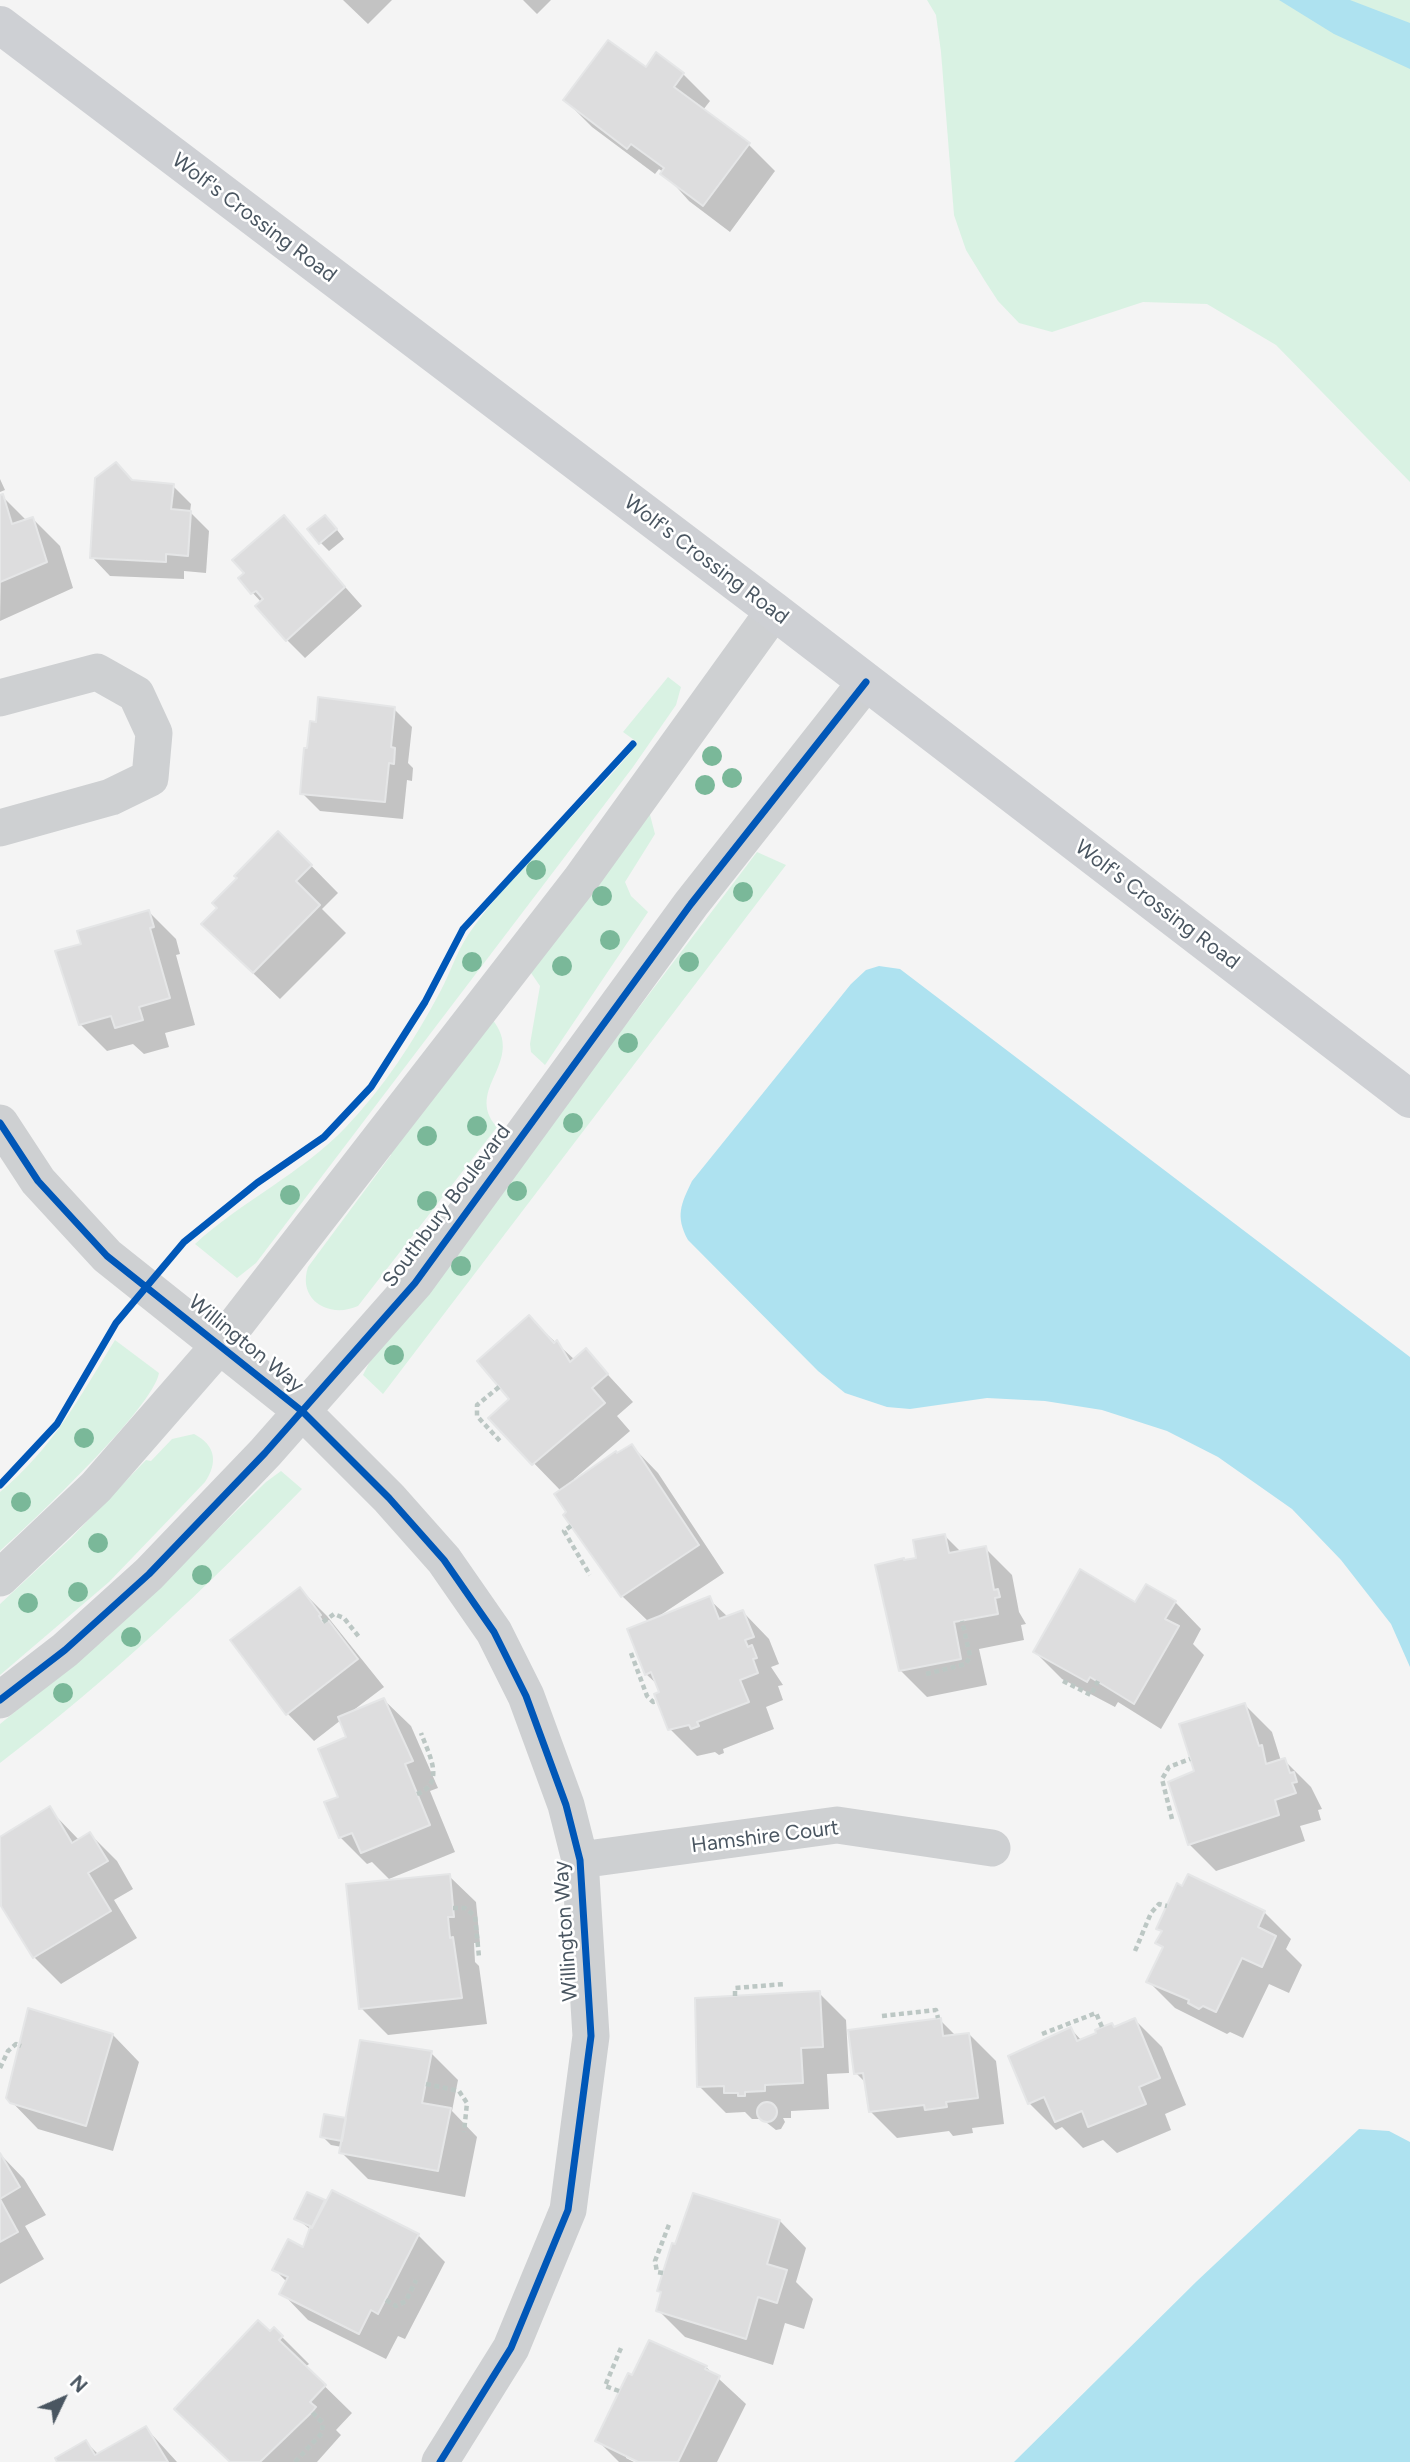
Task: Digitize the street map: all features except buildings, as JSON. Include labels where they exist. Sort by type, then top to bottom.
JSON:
[{"type":"main road","name":"Wolf's Crossing Road","points":[[0,25],[774,611],[1410,1099]]},
{"type":"street","points":[[0,1578],[96,1487],[219,1346],[581,880],[774,611]]},
{"type":"street","points":[[0,698],[97,672],[136,695],[154,733],[150,778],[111,797],[0,828]]},
{"type":"street","name":"Southbury Boulevard","points":[[0,1700],[65,1650],[149,1574],[303,1412],[415,1283],[691,904],[866,682]]},
{"type":"street","name":"Willington Way","points":[[0,1123],[38,1181],[107,1256],[303,1412],[389,1498],[444,1560],[494,1632],[531,1708],[566,1805],[580,1860],[591,2036],[568,2210],[511,2348],[440,2462]]},
{"type":"street","name":"Hamshire Court","points":[[580,1860],[837,1825],[992,1848]]},
{"type":"path","points":[[499,1387],[477,1405],[477,1416],[500,1441]]},
{"type":"path","points":[[571,1527],[564,1531],[590,1575]]},
{"type":"path","points":[[323,1622],[334,1614],[344,1618],[359,1637]]},
{"type":"path","points":[[926,1674],[966,1664],[970,1656],[962,1621]]},
{"type":"path","points":[[631,1653],[648,1696],[653,1702],[657,1700]]},
{"type":"path","points":[[1063,1681],[1091,1695],[1098,1681]]},
{"type":"path","points":[[417,1794],[427,1791],[434,1781],[433,1767],[421,1734]]},
{"type":"path","points":[[1172,1819],[1162,1779],[1169,1767],[1190,1759]]},
{"type":"path","points":[[1135,1951],[1151,1913],[1158,1904],[1167,1906]]},
{"type":"path","points":[[453,1908],[465,1908],[475,1916],[479,1957]]},
{"type":"path","points":[[736,1996],[735,1987],[785,1984]]},
{"type":"path","points":[[882,2017],[936,2010],[938,2018]]},
{"type":"path","points":[[1042,2034],[1096,2013],[1102,2027]]},
{"type":"path","points":[[0,2068],[8,2051],[16,2043],[20,2046]]},
{"type":"path","points":[[426,2084],[459,2091],[467,2103],[464,2132]]},
{"type":"path","points":[[663,2273],[657,2272],[655,2261],[670,2222]]},
{"type":"path","points":[[386,2300],[396,2306],[406,2301],[416,2280]]},
{"type":"path","points":[[619,2392],[605,2386],[621,2348]]},
{"type":"path","points":[[295,2462],[322,2433],[323,2423],[312,2412]]},
{"type":"green space","points":[[927,0],[1410,0],[1410,482],[1276,345],[1207,304],[1143,302],[1052,332],[1019,323],[998,301],[966,250],[954,215],[941,52],[936,15]]},
{"type":"green space","points":[[668,677],[681,687],[676,705],[633,767],[256,1263],[237,1278],[195,1244],[232,1214],[310,1159],[360,1112],[386,1080],[420,1028],[468,935],[505,887],[630,753],[637,742],[623,732]]},
{"type":"green space","points":[[649,811],[655,834],[625,882],[631,896],[648,912],[545,1065],[531,1052],[540,986],[529,970]]},
{"type":"green space","points":[[757,852],[786,865],[383,1394],[363,1375],[369,1363]]},
{"type":"green space","points":[[492,1019],[501,1034],[503,1049],[487,1100],[488,1113],[497,1127],[358,1306],[336,1310],[318,1304],[307,1289],[308,1267],[391,1155],[390,1152]]},
{"type":"green space","points":[[115,1340],[159,1373],[152,1390],[89,1464],[0,1551],[0,1492],[50,1440]]},
{"type":"green space","points":[[194,1434],[207,1443],[213,1455],[212,1468],[205,1482],[109,1582],[0,1675],[0,1604],[71,1538],[146,1460],[151,1461],[172,1439]]},
{"type":"green space","points":[[281,1471],[302,1489],[156,1632],[80,1699],[0,1763],[0,1724],[107,1637],[266,1482]]},
{"type":"water","points":[[1279,0],[1350,0],[1410,23],[1410,69],[1334,34]]},
{"type":"water","points":[[879,966],[900,969],[1410,1357],[1410,1667],[1391,1624],[1341,1560],[1292,1509],[1218,1457],[1167,1431],[1102,1410],[1045,1401],[987,1398],[910,1409],[887,1407],[845,1393],[818,1371],[688,1240],[682,1224],[681,1210],[692,1181],[851,984],[866,970]]},
{"type":"water","points":[[1359,2129],[1389,2131],[1410,2142],[1410,2462],[1014,2462],[1197,2281]]},
{"type":"cycle path","points":[[0,1700],[65,1650],[149,1574],[265,1453],[415,1283],[691,904],[866,682]]},
{"type":"cycle path","points":[[0,1485],[57,1424],[116,1323],[184,1242],[257,1183],[324,1137],[371,1087],[425,1002],[463,929],[633,744]]},
{"type":"cycle path","points":[[0,1123],[38,1181],[107,1256],[303,1412],[389,1498],[444,1560],[494,1632],[526,1696],[566,1805],[580,1860],[591,2036],[568,2210],[511,2348],[440,2462]]}]
